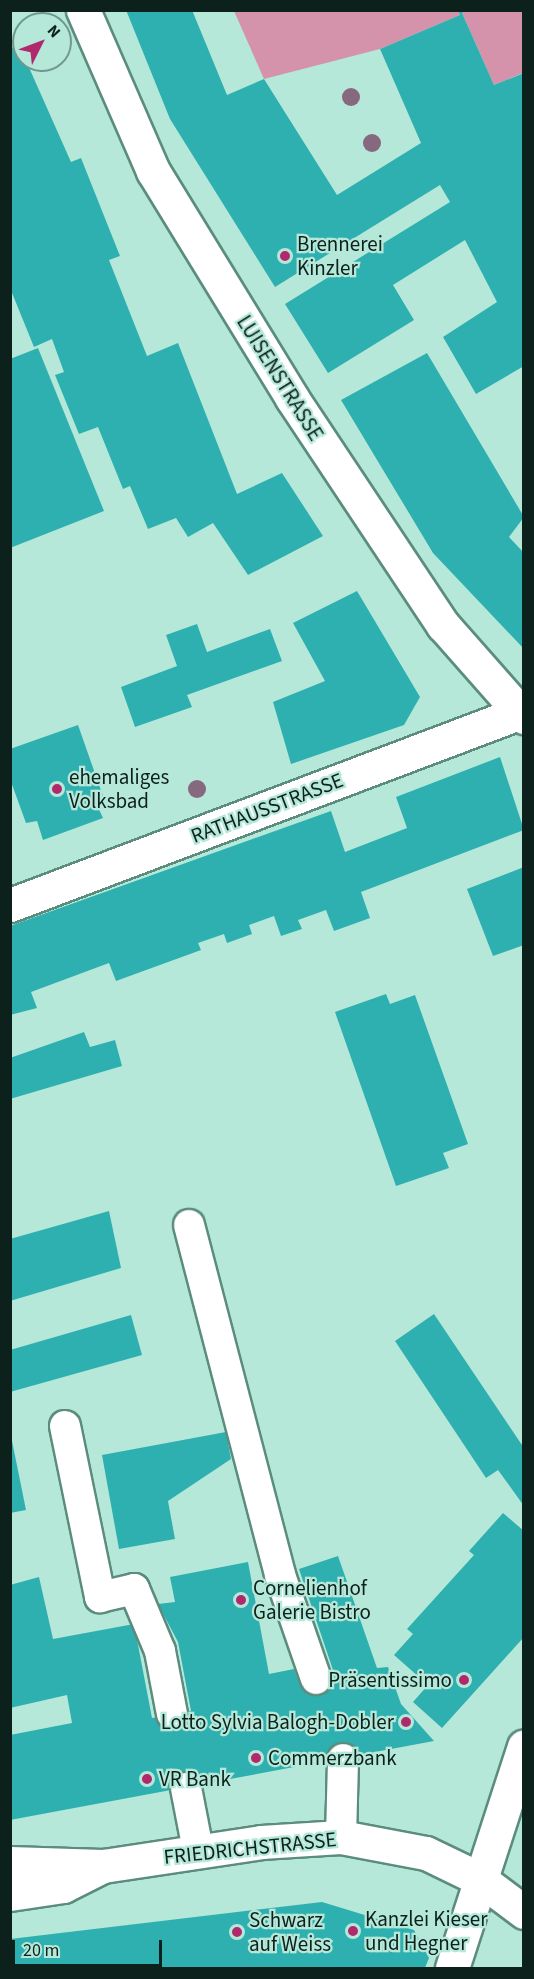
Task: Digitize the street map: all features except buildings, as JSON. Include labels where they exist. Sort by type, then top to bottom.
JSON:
[{"type":"street","name":"LUISENSTRASSE","points":[[83,10],[153,171],[292,398],[443,626],[522,714]]},
{"type":"street","name":"RATHAUSSTRASSE","points":[[10,906],[522,714]]},
{"type":"street","points":[[452,1968],[524,1746]]},
{"type":"street","name":"FRIEDRICHSTRASSE","points":[[10,1863],[103,1866],[198,1850],[341,1837],[426,1852],[480,1879],[524,1912]]},
{"type":"street","name":"FRIEDRICHSTRASSE","points":[[10,1894],[63,1886],[103,1866]]},
{"type":"lane","points":[[189,1225],[280,1575],[316,1679]]},
{"type":"lane","points":[[65,1426],[100,1597],[134,1589],[160,1651],[172,1714]]},
{"type":"lane","points":[[341,1837],[343,1759]]},
{"type":"lane","points":[[186,1788],[198,1850]]},
{"type":"shaded area","points":[[458,10],[460,15],[380,49],[264,79],[234,11]]},
{"type":"shaded area","points":[[469,10],[523,11],[523,73],[494,85],[462,13]]},
{"type":"place","name":"Brennerei Kinzler","points":[[285,256]]},
{"type":"place","name":"ehemaliges Volksbad","points":[[57,789]]},
{"type":"place","name":"Cornelienhof Galerie Bistro","points":[[241,1600]]},
{"type":"place","name":"Präsentissimo","points":[[464,1680]]},
{"type":"place","name":"Lotto Sylvia Balogh-Dobler","points":[[406,1722]]},
{"type":"place","name":"Commerzbank","points":[[256,1758]]},
{"type":"place","name":"VR Bank","points":[[147,1779]]},
{"type":"place","name":"Kanzlei Kieser und Hegner","points":[[353,1931]]},
{"type":"place","name":"Schwarz auf Weiss","points":[[237,1932]]}]
